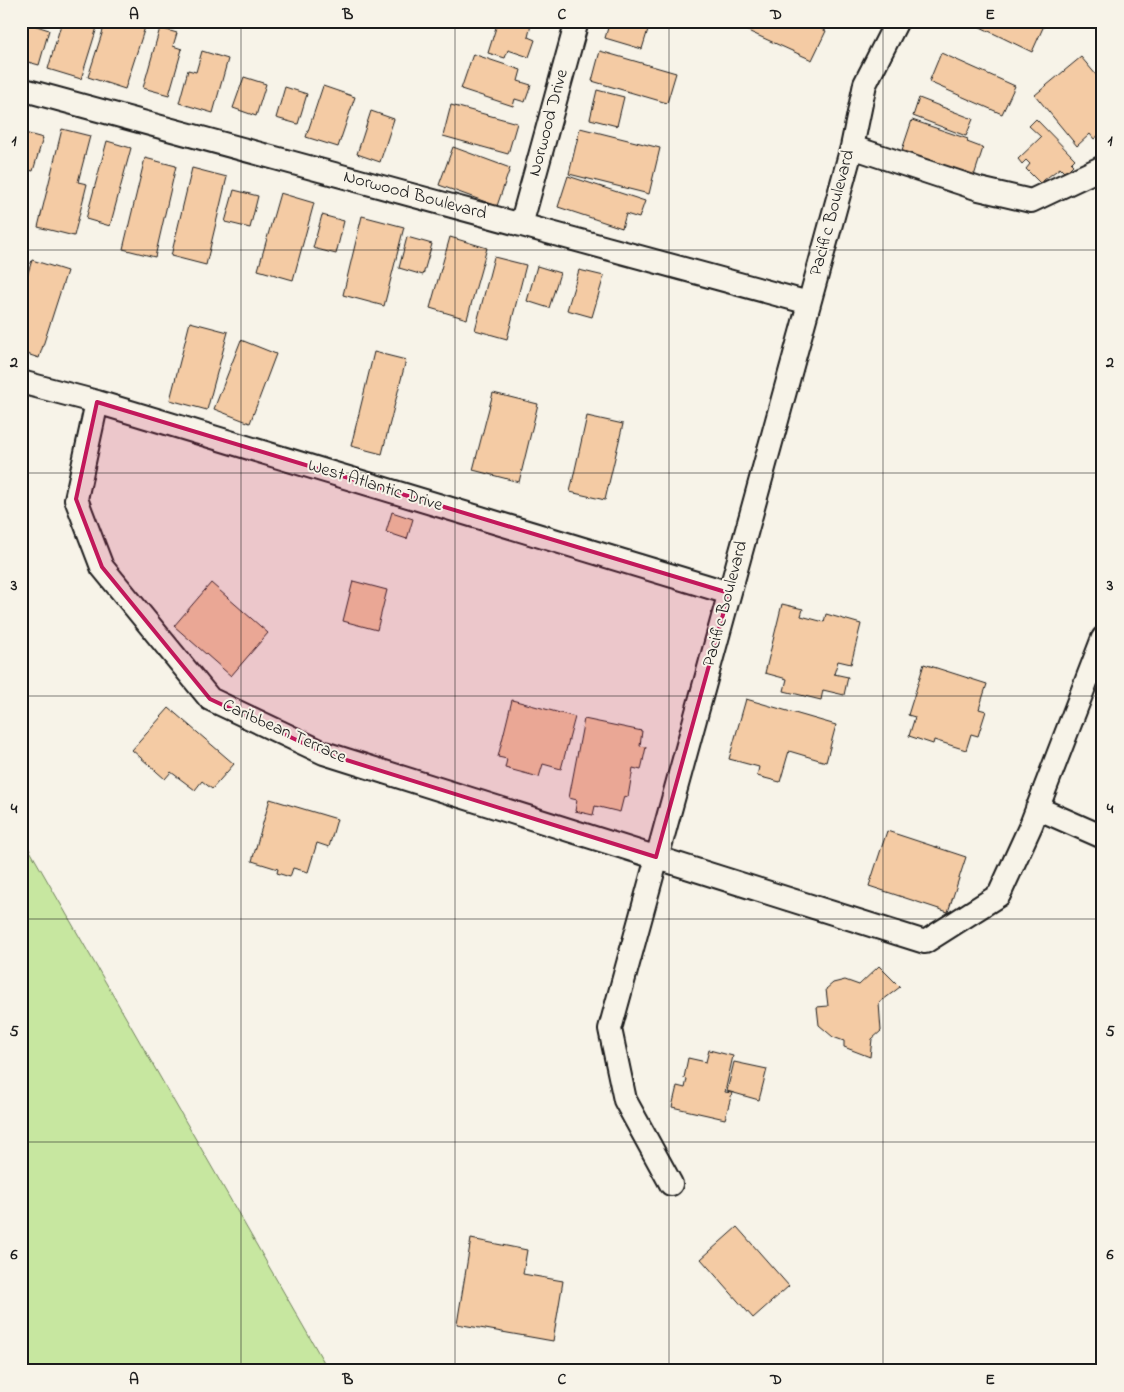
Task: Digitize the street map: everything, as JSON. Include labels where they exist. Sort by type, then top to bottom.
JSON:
[{"type":"street","name":"Norwood Drive","points":[[521,225],[576,21]]},
{"type":"street","name":"Pacific Boulevard","points":[[671,1184],[625,1100],[610,1029],[852,147],[865,84],[897,21]]},
{"type":"street","name":"Norwood Boulevard","points":[[21,89],[808,304]]},
{"type":"street","points":[[852,147],[979,189],[1031,201],[1103,167]]},
{"type":"street","name":"West Atlantic Drive","points":[[21,382],[97,402],[729,593]]},
{"type":"street","name":"Caribbean Terrace","points":[[97,402],[76,498],[102,567],[210,699],[324,753],[925,942],[998,895],[1037,808]]},
{"type":"street","points":[[1103,638],[1037,808],[1103,837]]},
{"type":"highlighted area","points":[[97,402],[729,593],[656,857],[324,753],[210,699],[102,567],[76,499]]},
{"type":"green space","points":[[21,835],[329,1371],[21,1371]]},
{"type":"building","points":[[21,21],[49,30],[39,65],[21,60]]},
{"type":"building","points":[[62,21],[99,21],[81,79],[48,69]]},
{"type":"building","points":[[106,21],[147,21],[125,89],[88,77]]},
{"type":"building","points":[[498,21],[519,21],[531,25],[528,37],[535,40],[529,57],[508,50],[505,58],[488,53]]},
{"type":"building","points":[[610,21],[650,23],[642,49],[605,38]]},
{"type":"building","points":[[742,21],[805,21],[826,31],[812,60],[739,27]]},
{"type":"building","points":[[968,21],[1046,21],[1032,52]]},
{"type":"building","points":[[160,28],[177,33],[173,46],[182,49],[169,95],[143,88]]},
{"type":"building","points":[[202,51],[228,59],[213,113],[179,103],[188,70],[196,72]]},
{"type":"building","points":[[600,51],[676,73],[667,103],[592,81]]},
{"type":"building","points":[[941,53],[1015,86],[1002,114],[929,82]]},
{"type":"building","points":[[473,54],[521,70],[518,81],[531,85],[525,102],[515,99],[513,106],[461,89]]},
{"type":"building","points":[[1081,57],[1103,83],[1103,132],[1094,139],[1090,134],[1077,146],[1035,95]]},
{"type":"building","points":[[244,77],[266,84],[256,116],[233,108]]},
{"type":"building","points":[[323,86],[355,97],[338,147],[306,137]]},
{"type":"building","points":[[285,87],[307,94],[298,124],[276,118]]},
{"type":"building","points":[[597,90],[624,97],[617,126],[590,119]]},
{"type":"building","points":[[919,98],[973,119],[966,136],[913,116]]},
{"type":"building","points":[[451,105],[517,123],[508,154],[443,136]]},
{"type":"building","points":[[371,111],[394,119],[380,162],[357,154]]},
{"type":"building","points":[[1036,119],[1075,159],[1071,163],[1073,165],[1065,173],[1060,168],[1040,183],[1026,169],[1030,164],[1026,160],[1022,164],[1018,159],[1041,137],[1029,126]]},
{"type":"building","points":[[912,120],[968,139],[967,142],[983,148],[973,179],[900,156]]},
{"type":"building","points":[[580,128],[660,148],[649,194],[569,174]]},
{"type":"building","points":[[62,129],[90,136],[78,182],[87,184],[74,236],[38,227]]},
{"type":"building","points":[[21,132],[43,138],[33,171],[21,168]]},
{"type":"building","points":[[107,141],[131,148],[110,226],[86,219]]},
{"type":"building","points":[[453,147],[510,168],[497,206],[439,185]]},
{"type":"building","points":[[145,158],[176,166],[155,257],[123,249]]},
{"type":"building","points":[[192,168],[227,177],[206,265],[171,256]]},
{"type":"building","points":[[568,176],[645,201],[639,218],[626,214],[622,228],[558,207]]},
{"type":"building","points":[[234,190],[258,196],[250,228],[225,222]]},
{"type":"building","points":[[280,193],[314,203],[293,280],[258,270]]},
{"type":"building","points":[[322,215],[344,221],[336,254],[313,248]]},
{"type":"building","points":[[362,216],[404,227],[384,306],[343,295]]},
{"type":"building","points":[[407,237],[432,244],[423,275],[399,268]]},
{"type":"building","points":[[450,237],[487,248],[467,319],[430,308]]},
{"type":"building","points":[[494,257],[526,265],[507,339],[475,330]]},
{"type":"building","points":[[32,260],[67,271],[39,358],[21,352],[21,295]]},
{"type":"building","points":[[537,266],[560,273],[549,308],[527,301]]},
{"type":"building","points":[[579,270],[604,276],[592,317],[567,310]]},
{"type":"building","points":[[190,322],[228,332],[207,410],[170,400]]},
{"type":"building","points":[[241,340],[276,354],[250,423],[214,409]]},
{"type":"building","points":[[374,352],[406,360],[382,454],[351,446]]},
{"type":"building","points":[[493,393],[538,404],[519,482],[473,470]]},
{"type":"building","points":[[587,416],[623,424],[605,500],[570,492]]},
{"type":"building","points":[[392,512],[413,519],[407,539],[386,532]]},
{"type":"building","points":[[353,581],[387,590],[377,630],[343,621]]},
{"type":"building","points":[[211,583],[268,633],[231,676],[174,626]]},
{"type":"building","points":[[782,604],[803,609],[801,616],[824,622],[826,614],[861,624],[851,664],[838,661],[834,674],[848,677],[844,695],[823,690],[821,700],[784,691],[787,679],[765,673]]},
{"type":"building","points":[[924,664],[987,684],[979,709],[986,711],[978,736],[971,734],[966,750],[934,740],[933,744],[909,736],[915,717],[908,715]]},
{"type":"building","points":[[746,699],[836,725],[826,762],[789,751],[780,782],[757,776],[759,767],[729,759]]},
{"type":"building","points":[[512,700],[575,717],[561,769],[543,764],[539,777],[505,768],[507,759],[498,757]]},
{"type":"building","points":[[169,708],[234,764],[212,789],[202,781],[195,790],[171,772],[165,779],[132,750]]},
{"type":"building","points":[[584,719],[642,731],[640,746],[646,747],[641,770],[633,768],[628,797],[624,796],[620,812],[595,806],[593,815],[575,811],[577,800],[569,798]]},
{"type":"building","points":[[270,799],[337,819],[329,847],[317,843],[308,872],[293,868],[290,877],[277,873],[278,869],[252,861]]},
{"type":"building","points":[[887,831],[966,857],[948,912],[869,886]]},
{"type":"building","points":[[879,966],[900,987],[879,1003],[881,1031],[872,1039],[870,1057],[844,1047],[844,1041],[833,1037],[819,1025],[817,1007],[828,1006],[826,989],[833,983],[845,980],[859,985]]},
{"type":"building","points":[[709,1050],[733,1056],[725,1092],[732,1093],[725,1119],[672,1107],[677,1086],[685,1088],[687,1079],[684,1078],[688,1058],[706,1062]]},
{"type":"building","points":[[734,1062],[767,1069],[759,1100],[727,1091]]},
{"type":"building","points":[[737,1227],[789,1286],[753,1318],[701,1259]]},
{"type":"building","points":[[471,1239],[527,1250],[523,1274],[563,1281],[553,1341],[457,1324]]}]
